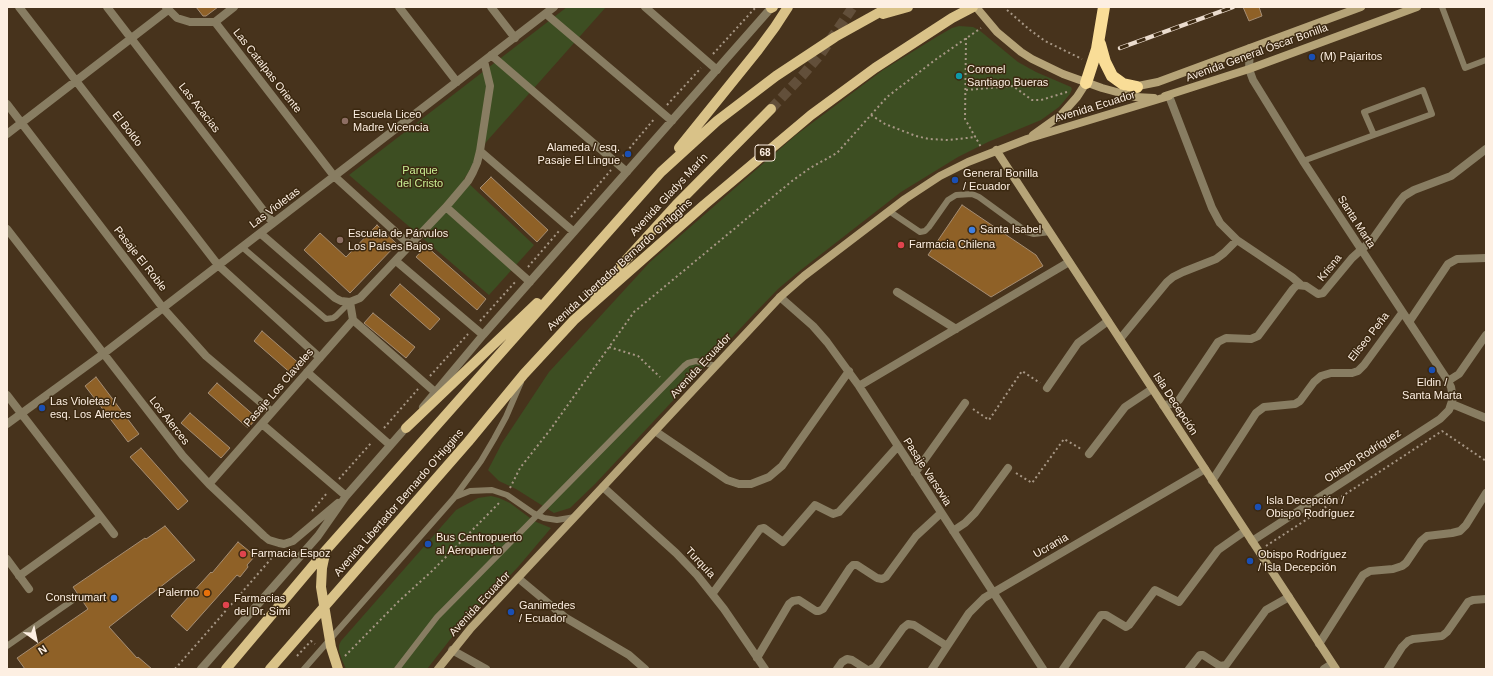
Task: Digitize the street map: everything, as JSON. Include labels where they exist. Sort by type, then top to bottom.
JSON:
[{"type":"highway","points":[[1086,83],[1093,64],[1099,40],[1104,7]]},
{"type":"highway","points":[[1099,40],[1104,62],[1112,76],[1123,84],[1137,87]]},
{"type":"main road","name":"Avenida Gladys Marín","points":[[660,172],[758,50],[788,7]]},
{"type":"main road","name":"Avenida Libertador Bernardo O'Higgins","points":[[226,669],[327,549],[660,172],[717,121],[770,80],[811,52],[889,7]]},
{"type":"main road","points":[[866,20],[908,7]]},
{"type":"main road","name":"Avenida Libertador Bernardo O'Higgins","points":[[270,669],[468,442],[524,374],[574,320],[704,204],[811,115],[881,64],[952,18],[974,7]]},
{"type":"main road","name":"Avenida General Óscar Bonilla","points":[[974,7],[996,32],[1026,56],[1086,83],[1134,97],[1146,98],[1169,96],[1249,69],[1417,7]]},
{"type":"main road","name":"Avenida General Óscar Bonilla","points":[[1102,88],[1120,89],[1158,82],[1361,7]]},
{"type":"main road","name":"Avenida Ecuador","points":[[1028,139],[1061,115],[1077,97],[1086,83]]},
{"type":"main road","name":"Avenida Ecuador","points":[[438,669],[452,650],[518,578],[780,297],[804,276],[905,199],[940,176],[968,162],[985,154],[1028,139],[1169,96]]},
{"type":"main road","name":"Avenida Gladys Marín","points":[[574,320],[604,284],[676,205],[771,109]]},
{"type":"main road","name":"Isla Decepción","points":[[996,150],[1334,666]]},
{"type":"main road","points":[[406,428],[513,325],[562,283]]},
{"type":"main road","points":[[327,549],[321,578],[330,640],[338,669]]},
{"type":"street","name":"El Boldo","points":[[19,7],[218,265],[320,358]]},
{"type":"street","name":"Las Acacias","points":[[107,7],[273,223]]},
{"type":"street","points":[[7,134],[167,9],[177,18],[190,22],[215,22],[234,7]]},
{"type":"street","points":[[399,7],[457,82]]},
{"type":"street","points":[[491,7],[515,38]]},
{"type":"street","name":"Las Violetas","points":[[7,424],[103,354],[554,7]]},
{"type":"street","points":[[645,7],[718,70]]},
{"type":"street","points":[[201,669],[318,536],[346,496],[406,428],[483,335],[772,8]]},
{"type":"street","points":[[546,14],[672,121]]},
{"type":"street","name":"Las Catalpas Oriente","points":[[215,22],[334,176],[410,246]]},
{"type":"street","name":"Santa Marta","points":[[1250,48],[1249,69],[1253,80],[1303,161],[1448,381],[1453,392],[1452,404]]},
{"type":"street","points":[[491,55],[627,172]]},
{"type":"street","points":[[260,233],[335,298],[340,301],[350,302],[360,298],[446,207],[474,172],[480,151],[490,86],[484,61]]},
{"type":"street","points":[[1163,406],[1172,404],[1179,400],[1218,342],[1226,338],[1251,340],[1258,336],[1293,289],[1300,284],[1237,240],[1220,223],[1212,208],[1169,96]]},
{"type":"street","name":"Pasaje El Roble","points":[[7,104],[163,308],[206,356],[272,412]]},
{"type":"street","name":"Krisna","points":[[1300,284],[1318,294],[1323,293],[1352,258],[1372,240],[1404,196],[1414,190],[1451,176],[1486,149]]},
{"type":"street","points":[[480,151],[574,232]]},
{"type":"street","points":[[446,207],[530,282]]},
{"type":"street","name":"Los Alerces","points":[[7,230],[179,451],[209,484],[264,536],[274,542],[284,544]]},
{"type":"street","points":[[1120,339],[1173,277],[1216,260],[1237,240]]},
{"type":"street","points":[[1409,322],[1448,264],[1457,259],[1486,258]]},
{"type":"street","points":[[396,261],[483,335]]},
{"type":"street","points":[[859,386],[1069,262]]},
{"type":"street","points":[[897,292],[956,329]]},
{"type":"street","name":"Pasaje Varsovia","points":[[780,297],[813,326],[849,371],[993,593],[1039,668]]},
{"type":"street","points":[[350,302],[353,320],[435,392]]},
{"type":"street","name":"Eliseo Peña","points":[[1212,481],[1256,412],[1264,407],[1295,404],[1300,401],[1314,382],[1321,376],[1331,373],[1352,373],[1358,371],[1402,313]]},
{"type":"street","name":"Pasaje Los Claveles","points":[[209,484],[353,320]]},
{"type":"street","points":[[1047,388],[1078,343],[1108,321]]},
{"type":"street","points":[[1448,381],[1456,377],[1462,371],[1486,335]]},
{"type":"street","points":[[655,431],[727,480],[739,484],[751,484],[769,477],[782,466],[849,371]]},
{"type":"street","points":[[307,372],[390,445]]},
{"type":"street","points":[[1089,454],[1125,407],[1152,388]]},
{"type":"street","points":[[7,395],[114,534]]},
{"type":"street","points":[[915,473],[965,404]]},
{"type":"street","points":[[1452,404],[1486,418]]},
{"type":"street","name":"Obispo Rodríguez","points":[[1252,542],[1440,419],[1449,410],[1452,404]]},
{"type":"street","points":[[262,424],[346,496]]},
{"type":"street","points":[[713,593],[760,529],[764,528],[783,542],[815,505],[833,514],[840,512],[898,446]]},
{"type":"street","points":[[953,531],[965,523],[975,512],[1008,468]]},
{"type":"street","name":"Ucrania","points":[[932,669],[969,613],[984,598],[1204,469]]},
{"type":"street","name":"Turquía","points":[[603,487],[698,575],[713,593],[765,669]]},
{"type":"street","points":[[1319,644],[1363,575],[1370,571],[1393,569],[1402,566],[1406,563],[1420,541],[1427,536],[1456,533],[1460,531],[1466,525],[1486,493]]},
{"type":"street","points":[[284,544],[298,537],[346,496]]},
{"type":"street","points":[[757,658],[788,604],[799,600],[820,611],[823,609],[853,565],[857,565],[878,578],[882,579],[886,577],[916,536],[941,513]]},
{"type":"street","points":[[19,576],[101,517]]},
{"type":"street","points":[[1063,669],[1102,615],[1106,615],[1126,627],[1129,626],[1155,590],[1179,602],[1218,550],[1245,530]]},
{"type":"street","points":[[7,559],[30,589]]},
{"type":"street","points":[[518,578],[566,618],[625,652],[646,669]]},
{"type":"street","points":[[1189,669],[1200,655],[1203,655],[1220,666],[1226,665],[1266,610],[1289,597]]},
{"type":"street","points":[[1388,669],[1408,640],[1442,636],[1447,632],[1468,602],[1486,599]]},
{"type":"street","points":[[871,669],[875,667],[903,628],[908,624],[914,625],[947,646]]},
{"type":"street","points":[[452,650],[486,669]]},
{"type":"street","points":[[837,669],[842,662],[847,659],[852,660],[866,669]]},
{"type":"street","points":[[1324,669],[1334,666]]},
{"type":"lane","points":[[1442,7],[1465,68],[1486,60]]},
{"type":"lane","points":[[1303,161],[1432,114],[1423,90],[1364,112],[1374,135]]},
{"type":"lane","points":[[889,211],[920,232],[925,231],[948,200],[956,195],[972,194],[1027,232],[1034,234],[1050,232]]},
{"type":"lane","points":[[242,247],[326,319],[336,316],[350,302]]},
{"type":"lane","points":[[397,669],[437,617],[688,363],[696,361],[716,366]]},
{"type":"lane","points":[[304,669],[454,498],[481,461],[494,440],[513,403],[524,374]]},
{"type":"lane","points":[[454,498],[470,491],[492,490],[507,495],[544,518],[557,520],[576,517]]},
{"type":"lane","points":[[7,646],[73,600]]},
{"type":"path","points":[[309,515],[378,434],[522,274],[661,112],[756,7]]},
{"type":"path","points":[[847,7],[854,7]]},
{"type":"path","points":[[1007,10],[1045,41],[1086,61]]},
{"type":"path","points":[[343,658],[507,495],[520,468],[550,430],[634,312],[792,181],[810,168],[837,153],[887,96],[988,23]]},
{"type":"path","points":[[966,38],[965,119],[985,154]]},
{"type":"path","points":[[966,90],[1013,86],[1032,100],[1041,100],[1067,92]]},
{"type":"path","points":[[871,115],[884,124],[916,136],[929,139],[948,140],[976,137]]},
{"type":"path","points":[[609,347],[638,356],[647,363],[666,384]]},
{"type":"path","points":[[965,404],[989,420],[1022,371],[1047,388]]},
{"type":"path","points":[[1259,551],[1442,431],[1486,461]]},
{"type":"path","points":[[1008,468],[1032,483],[1064,439],[1089,454]]},
{"type":"path","points":[[175,669],[284,544]]},
{"type":"path","points":[[294,659],[311,641],[320,651]]},
{"type":"green space","name":"Parque del Cristo","points":[[567,7],[606,7],[487,141],[477,154],[472,167],[464,179],[534,245],[489,295],[349,175]]},
{"type":"green space","points":[[959,26],[973,27],[979,30],[1018,62],[1036,72],[1071,87],[1072,89],[1070,94],[1059,107],[1041,120],[988,142],[958,157],[901,192],[797,273],[778,289],[595,484],[570,508],[554,513],[516,489],[499,481],[488,470],[502,443],[549,372],[650,262],[796,135],[883,70],[938,36],[952,28]]},
{"type":"green space","points":[[491,496],[510,503],[534,521],[551,528],[518,567],[456,632],[427,669],[346,669],[339,651],[341,641],[456,510],[478,498]]},
{"type":"building","points":[[196,7],[218,7],[206,16],[203,16]]},
{"type":"building","points":[[1243,7],[1259,7],[1262,16],[1249,21]]},
{"type":"building","points":[[491,177],[548,230],[537,242],[480,188]]},
{"type":"building","name":"Santa Isabel","points":[[962,205],[1036,255],[1043,266],[991,297],[928,255]]},
{"type":"building","points":[[377,225],[397,244],[350,293],[304,250],[320,233],[346,257]]},
{"type":"building","points":[[426,246],[486,299],[477,310],[416,257]]},
{"type":"building","points":[[400,284],[440,319],[430,330],[390,295]]},
{"type":"building","points":[[373,313],[415,347],[406,358],[364,323]]},
{"type":"building","points":[[262,331],[302,366],[294,376],[254,341]]},
{"type":"building","points":[[96,377],[139,434],[128,442],[85,386]]},
{"type":"building","points":[[217,383],[257,418],[248,428],[208,393]]},
{"type":"building","points":[[190,413],[230,448],[221,458],[181,423]]},
{"type":"building","points":[[141,448],[188,501],[178,510],[130,457]]},
{"type":"building","name":"Construmart","points":[[165,526],[195,560],[109,627],[137,658],[138,657],[152,669],[25,669],[17,658],[88,609],[73,587]]},
{"type":"building","points":[[238,542],[255,556],[247,565],[248,567],[240,577],[237,575],[187,631],[171,616],[211,572],[212,573]]},
{"type":"tunnel","points":[[771,109],[820,55],[853,7]]},
{"type":"railway","points":[[1120,48],[1233,7]]},
{"type":"place","name":"(M) Pajaritos","points":[[1312,57]]},
{"type":"place","name":"Coronel Santiago Bueras","points":[[959,76]]},
{"type":"place","name":"Escuela Liceo Madre Vicencia","points":[[345,121]]},
{"type":"place","name":"Alameda / esq. Pasaje El Lingue","points":[[628,154]]},
{"type":"place","name":"General Bonilla / Ecuador","points":[[955,180]]},
{"type":"place","name":"Santa Isabel","points":[[972,230]]},
{"type":"place","name":"Escuela de Párvulos Los Países Bajos","points":[[340,240]]},
{"type":"place","name":"Farmacia Chilena","points":[[901,245]]},
{"type":"place","name":"Eldin / Santa Marta","points":[[1432,370]]},
{"type":"place","name":"Las Violetas / esq. Los Alerces","points":[[42,408]]},
{"type":"place","name":"Isla Decepción / Obispo Rodríguez","points":[[1258,507]]},
{"type":"place","name":"Bus Centropuerto al Aeropuerto","points":[[428,544]]},
{"type":"place","name":"Farmacia Espoz","points":[[243,554]]},
{"type":"place","name":"Obispo Rodríguez / Isla Decepción","points":[[1250,561]]},
{"type":"place","name":"Palermo","points":[[207,593]]},
{"type":"place","name":"Construmart","points":[[114,598]]},
{"type":"place","name":"Farmacias del Dr. Simi","points":[[226,605]]},
{"type":"place","name":"Ganimedes / Ecuador","points":[[511,612]]}]
